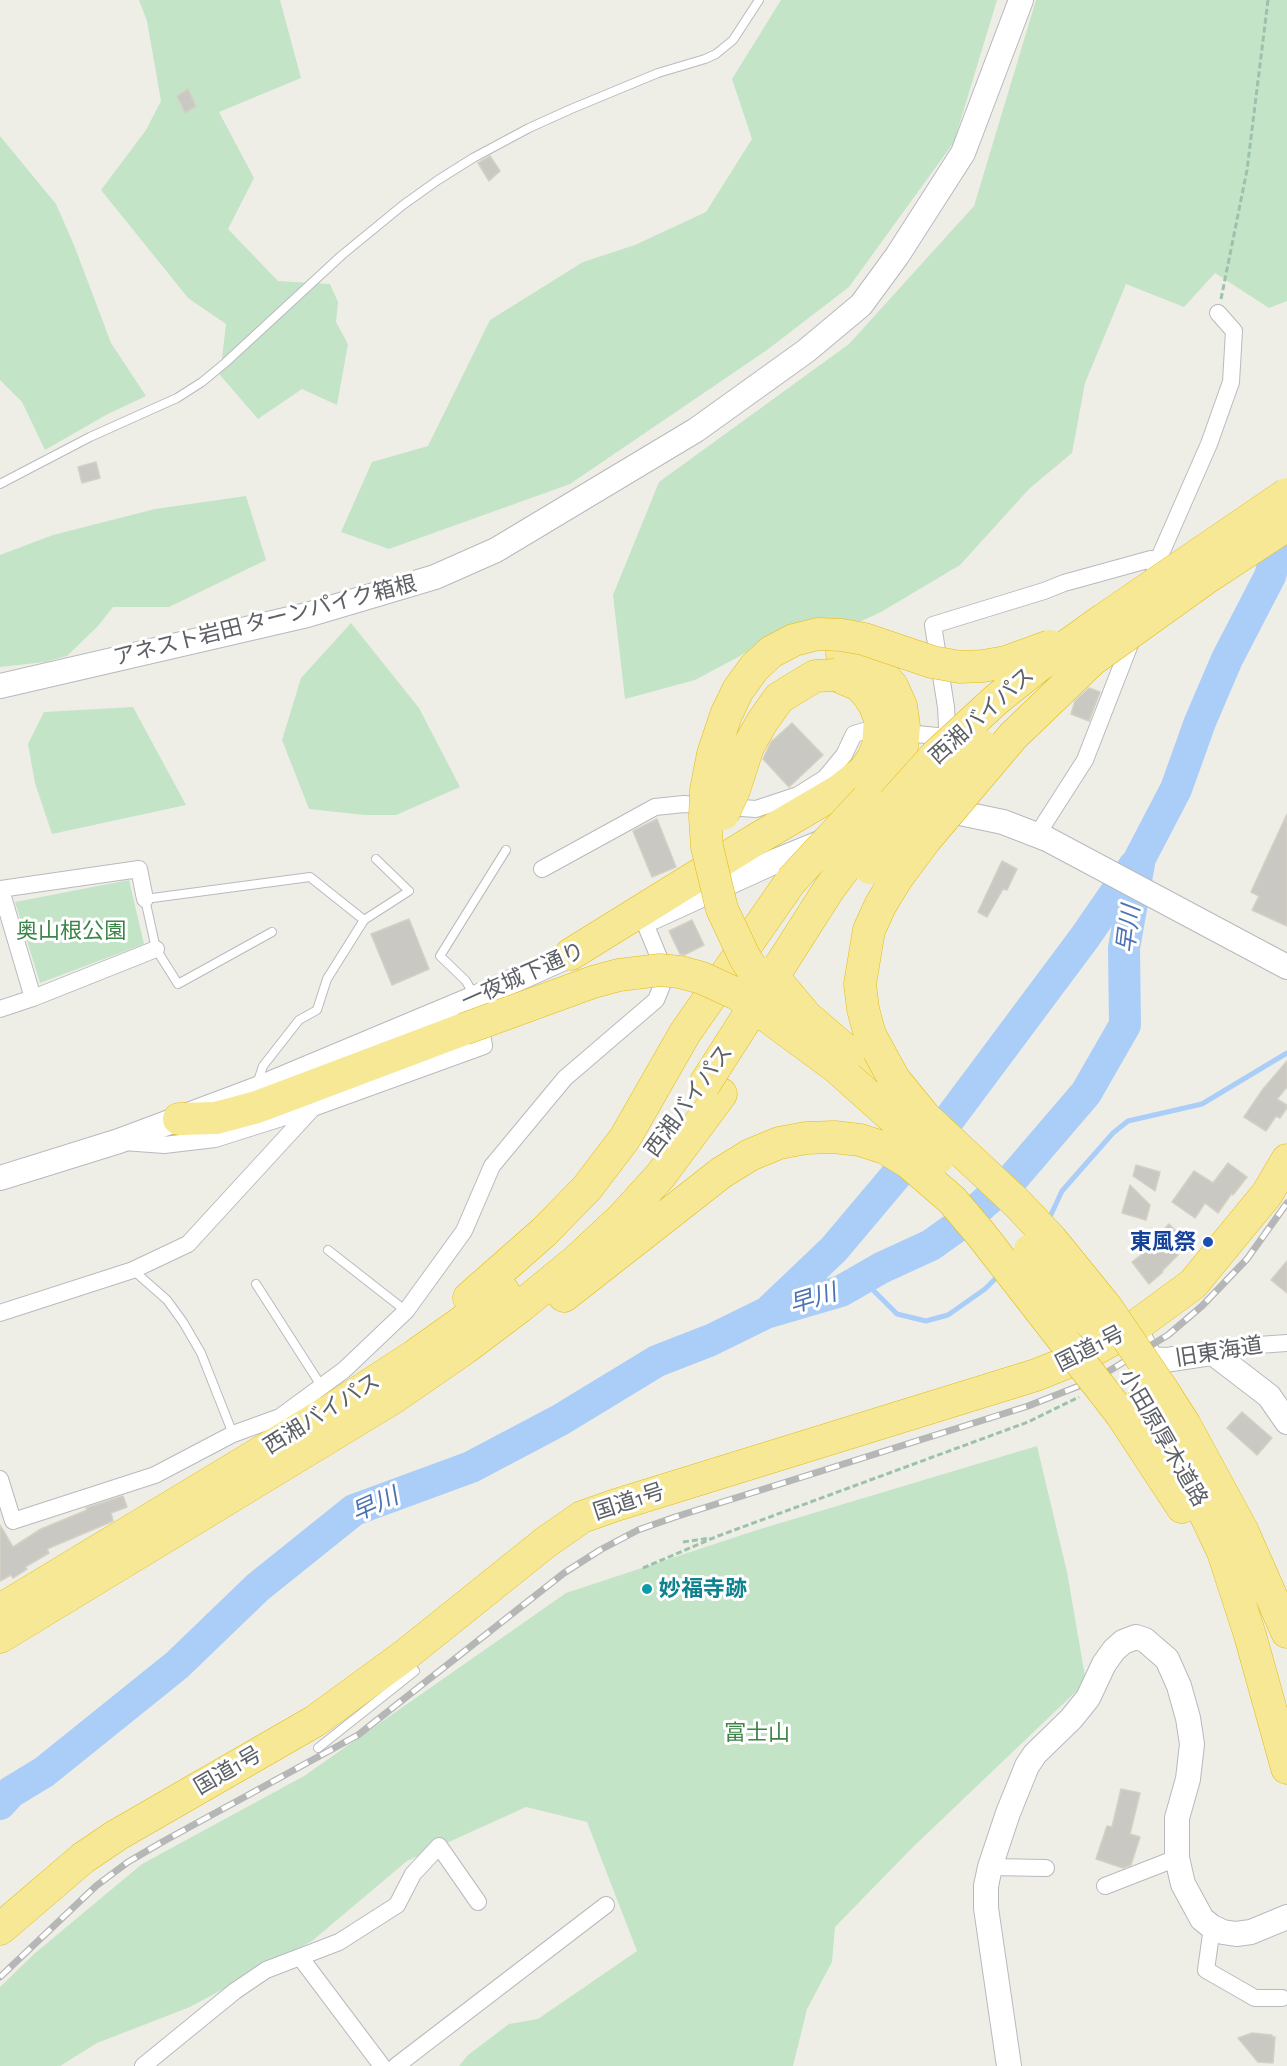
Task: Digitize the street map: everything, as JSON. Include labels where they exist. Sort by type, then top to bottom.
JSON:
[{"type":"highway","name":"西湘バイパス","points":[[0,1637],[393,1398],[465,1349],[576,1261],[622,1218],[661,1175],[829,889],[893,803],[935,756],[997,699],[1037,667],[1287,494]]},
{"type":"highway","name":"西湘バイパス","points":[[0,1610],[326,1398],[414,1356],[489,1304],[549,1256],[598,1210],[713,1090],[898,832],[954,771],[993,736],[1094,658],[1205,579],[1287,525]]},
{"type":"highway","points":[[836,1067],[774,1002],[757,978],[722,909],[714,880],[707,847],[706,790],[713,754],[726,715],[738,690],[754,668],[771,652],[794,640],[818,634],[842,634],[864,639],[932,662],[960,667],[983,666],[1006,662],[1036,652],[1104,619]]},
{"type":"highway","points":[[571,954],[755,840],[840,790],[864,771],[878,746],[880,719],[876,706],[826,652],[806,655],[786,664],[770,677],[756,692],[742,713],[732,735],[723,768],[721,786],[724,842],[736,900],[753,943],[769,972],[807,1017],[925,1117]]},
{"type":"highway","points":[[925,1117],[894,1079],[870,1035],[863,1009],[860,984],[869,930],[881,903],[897,878],[983,770],[1049,700],[1094,658]]},
{"type":"highway","points":[[326,1398],[477,1292],[544,1232],[587,1188],[625,1138],[685,1033],[791,881],[867,799],[892,766],[902,747],[904,726],[901,706],[891,686],[879,671],[863,660],[838,664]]},
{"type":"highway","points":[[179,1119],[216,1118],[257,1107],[593,982],[619,975],[660,970],[702,978],[737,994],[836,1067]]},
{"type":"highway","name":"小田原厚木道路","points":[[836,1067],[961,1179],[1036,1255],[1089,1320],[1142,1401],[1207,1516],[1226,1561],[1250,1635],[1287,1768]]},
{"type":"highway","name":"小田原厚木道路","points":[[925,1117],[1017,1203],[1051,1239],[1107,1308],[1142,1401],[1190,1433],[1242,1530],[1287,1632]]},
{"type":"highway","points":[[393,1398],[519,1327],[562,1298],[721,1173],[750,1155],[779,1143],[806,1138],[834,1137],[860,1140],[885,1148],[908,1162],[952,1200],[980,1233],[1142,1401]]},
{"type":"highway","name":"国道1号","points":[[0,1929],[84,1858],[117,1835],[315,1721],[404,1656],[546,1542],[582,1517],[627,1501],[1036,1375],[1081,1356],[1133,1328],[1193,1284],[1267,1194],[1287,1160]]},
{"type":"street","name":"アネスト岩田 ターンパイク箱根","points":[[0,686],[306,615],[435,577],[496,550],[696,430],[806,351],[861,305],[903,248],[963,153],[1021,0]]},
{"type":"street","points":[[1042,837],[1085,760],[1126,658],[1158,563],[1209,444],[1231,382],[1234,331],[1218,313]]},
{"type":"street","points":[[939,813],[948,758],[948,737],[946,707],[933,625],[1064,583],[1151,559],[1158,563]]},
{"type":"street","points":[[542,869],[655,807],[684,804],[756,809],[798,795],[825,778],[844,755],[854,734],[864,731]]},
{"type":"street","points":[[916,734],[948,737]]},
{"type":"street","name":"一夜城下通り","points":[[0,1178],[118,1141],[255,1090],[475,998],[778,860],[874,822],[924,813],[960,813],[1002,822],[1042,837],[1287,967]]},
{"type":"street","points":[[33,998],[1,890],[139,869],[145,899]]},
{"type":"street","points":[[0,1479],[6,1523],[155,1475],[233,1434],[326,1398],[344,1370],[406,1311],[464,1231],[492,1166],[565,1078],[656,1000],[666,972],[644,921]]},
{"type":"street","points":[[0,1009],[156,949]]},
{"type":"street","points":[[118,1141],[164,1145],[215,1139],[313,1108],[484,1046],[475,998]]},
{"type":"street","points":[[0,1313],[133,1270],[188,1244],[313,1108]]},
{"type":"street","name":"旧東海道","points":[[1133,1328],[1151,1359],[1166,1360],[1244,1346],[1287,1343]]},
{"type":"street","points":[[1213,1353],[1269,1396],[1287,1422]]},
{"type":"street","points":[[1009,2066],[986,1908],[986,1886],[990,1866],[1027,1766],[1088,1698],[1104,1664],[1123,1642],[1136,1638],[1152,1644],[1167,1659],[1179,1686],[1192,1744],[1188,1779],[1177,1818],[1177,1858],[1183,1884],[1202,1918],[1212,1927],[1236,1934],[1251,1932],[1287,1917]]},
{"type":"street","points":[[143,2066],[235,1991],[266,1970],[339,1942],[397,1905],[413,1874],[439,1846],[478,1902]]},
{"type":"street","points":[[1105,1886],[1177,1858]]},
{"type":"street","points":[[990,1866],[1046,1868]]},
{"type":"street","points":[[396,2066],[606,1905]]},
{"type":"street","points":[[1212,1927],[1206,1970],[1255,1998],[1282,1998]]},
{"type":"street","points":[[300,1957],[382,2066]]},
{"type":"lane","points":[[0,484],[90,437],[177,398],[194,388],[225,363],[342,255],[403,205],[438,180],[473,158],[571,109],[658,73],[716,54],[733,40],[759,0]]},
{"type":"lane","points":[[475,998],[466,981],[440,956],[506,850]]},
{"type":"lane","points":[[255,1090],[263,1065],[299,1020],[317,1010],[327,979],[364,920],[410,891],[376,859]]},
{"type":"lane","points":[[272,932],[178,984],[156,949],[145,899],[310,877],[364,920]]},
{"type":"lane","points":[[328,1250],[406,1311]]},
{"type":"lane","points":[[133,1270],[167,1300],[183,1322],[201,1353],[233,1434]]},
{"type":"lane","points":[[256,1284],[326,1398]]},
{"type":"lane","points":[[318,1748],[415,1671],[404,1656]]},
{"type":"path","points":[[1218,313],[1247,170],[1268,0]]},
{"type":"path","points":[[643,1568],[718,1536],[1028,1422],[1087,1394]]},
{"type":"path","points":[[683,1542],[718,1536]]},
{"type":"green space","points":[[139,0],[280,0],[301,78],[219,112],[254,178],[228,229],[278,281],[330,284],[338,302],[336,322],[348,344],[337,405],[302,389],[258,419],[220,375],[226,324],[188,298],[101,190],[146,130],[161,101],[147,21]]},
{"type":"green space","points":[[781,0],[997,0],[954,142],[849,287],[767,350],[570,484],[389,549],[341,532],[372,462],[428,446],[490,320],[583,262],[635,245],[706,212],[752,139],[732,79]]},
{"type":"green space","points":[[1036,0],[1287,0],[1287,301],[1269,308],[1215,273],[1184,307],[1126,284],[1085,383],[1072,453],[1029,489],[960,565],[881,612],[855,624],[783,633],[695,680],[625,699],[613,595],[659,482],[849,344],[974,206]]},
{"type":"green space","points":[[0,136],[56,204],[111,343],[146,396],[106,415],[45,450],[22,402],[0,380]]},
{"type":"green space","points":[[246,496],[266,560],[169,607],[113,607],[98,626],[67,656],[45,662],[0,667],[0,555],[53,535],[155,509]]},
{"type":"green space","points":[[351,623],[419,708],[460,787],[396,815],[364,815],[309,809],[282,740],[301,678]]},
{"type":"green space","points":[[133,707],[186,805],[52,834],[35,783],[28,744],[44,712]]},
{"type":"green space","name":"奥山根公園","points":[[129,880],[144,944],[40,983],[15,902]]},
{"type":"green space","name":"富士山","points":[[1037,1446],[1067,1572],[1086,1682],[913,1847],[835,1927],[832,1962],[807,2009],[793,2066],[459,2066],[468,2055],[509,2024],[538,2019],[637,1951],[587,1822],[526,1807],[407,1861],[312,1941],[190,2007],[97,2043],[60,2066],[0,2066],[0,1987],[34,1954],[142,1864],[304,1776],[566,1593],[757,1530]]},
{"type":"building","points":[[188,89],[196,106],[185,113],[177,96]]},
{"type":"building","points":[[490,156],[500,171],[489,181],[478,163]]},
{"type":"building","points":[[96,462],[100,478],[82,483],[78,467]]},
{"type":"building","points":[[1089,688],[1100,692],[1089,721],[1071,714],[1075,701]]},
{"type":"building","points":[[792,723],[823,755],[789,787],[763,759],[771,742]]},
{"type":"building","points":[[1287,814],[1287,926],[1252,910],[1259,896],[1251,892]]},
{"type":"building","points":[[657,819],[676,867],[652,877],[633,831]]},
{"type":"building","points":[[1002,861],[1017,869],[1007,890],[1003,889],[987,917],[978,912]]},
{"type":"building","points":[[409,919],[429,969],[392,985],[371,934]]},
{"type":"building","points":[[692,920],[704,945],[684,955],[680,954],[669,931]]},
{"type":"building","points":[[1287,1061],[1287,1087],[1277,1099],[1287,1105],[1287,1108],[1280,1118],[1276,1116],[1266,1131],[1244,1117],[1263,1089]]},
{"type":"building","points":[[1228,1163],[1247,1177],[1218,1213],[1205,1203],[1195,1218],[1172,1202],[1194,1171],[1213,1183]]},
{"type":"building","points":[[1136,1165],[1160,1172],[1155,1191],[1133,1176]]},
{"type":"building","points":[[1130,1185],[1150,1205],[1146,1220],[1122,1213]]},
{"type":"building","points":[[1169,1224],[1180,1235],[1169,1246],[1178,1255],[1149,1284],[1132,1262],[1160,1240],[1157,1236]]},
{"type":"building","points":[[1287,1261],[1287,1293],[1271,1280]]},
{"type":"building","points":[[1242,1412],[1272,1438],[1257,1455],[1227,1428]]},
{"type":"building","points":[[123,1496],[127,1507],[111,1513],[113,1521],[47,1549],[49,1553],[25,1567],[27,1569],[13,1578],[11,1575],[0,1581],[0,1525],[13,1547],[41,1529],[87,1510],[86,1508]]},
{"type":"building","points":[[1121,1789],[1140,1793],[1130,1834],[1140,1837],[1131,1865],[1123,1868],[1096,1859],[1107,1826],[1112,1827]]},
{"type":"building","points":[[1252,2033],[1275,2037],[1273,2063],[1258,2062],[1238,2038]]},
{"type":"waterway","name":"早川","points":[[0,1804],[11,1792],[44,1772],[177,1665],[258,1587],[354,1510],[471,1467],[560,1420],[657,1361],[711,1340],[766,1313],[841,1291],[881,1268],[931,1245],[959,1225],[1014,1177],[1086,1093],[1125,1025],[1124,948],[1140,858],[1176,789],[1200,722],[1227,659],[1270,576],[1287,516]]},
{"type":"waterway","points":[[771,1309],[834,1249],[898,1173],[950,1118],[1085,937],[1134,866]]},
{"type":"waterway","points":[[1048,1221],[1062,1191],[1113,1133],[1128,1121],[1202,1104],[1287,1053]]},
{"type":"waterway","points":[[862,1279],[897,1314],[926,1321],[948,1315],[985,1289],[1000,1274]]},
{"type":"railway","points":[[0,1977],[96,1886],[128,1862],[358,1735],[564,1573],[600,1550],[638,1530],[675,1517],[1028,1406],[1084,1384],[1168,1335],[1202,1306],[1247,1259],[1287,1203]]},
{"type":"place","name":"東風祭","points":[[1208,1242]]},
{"type":"place","name":"妙福寺跡","points":[[647,1589]]}]
